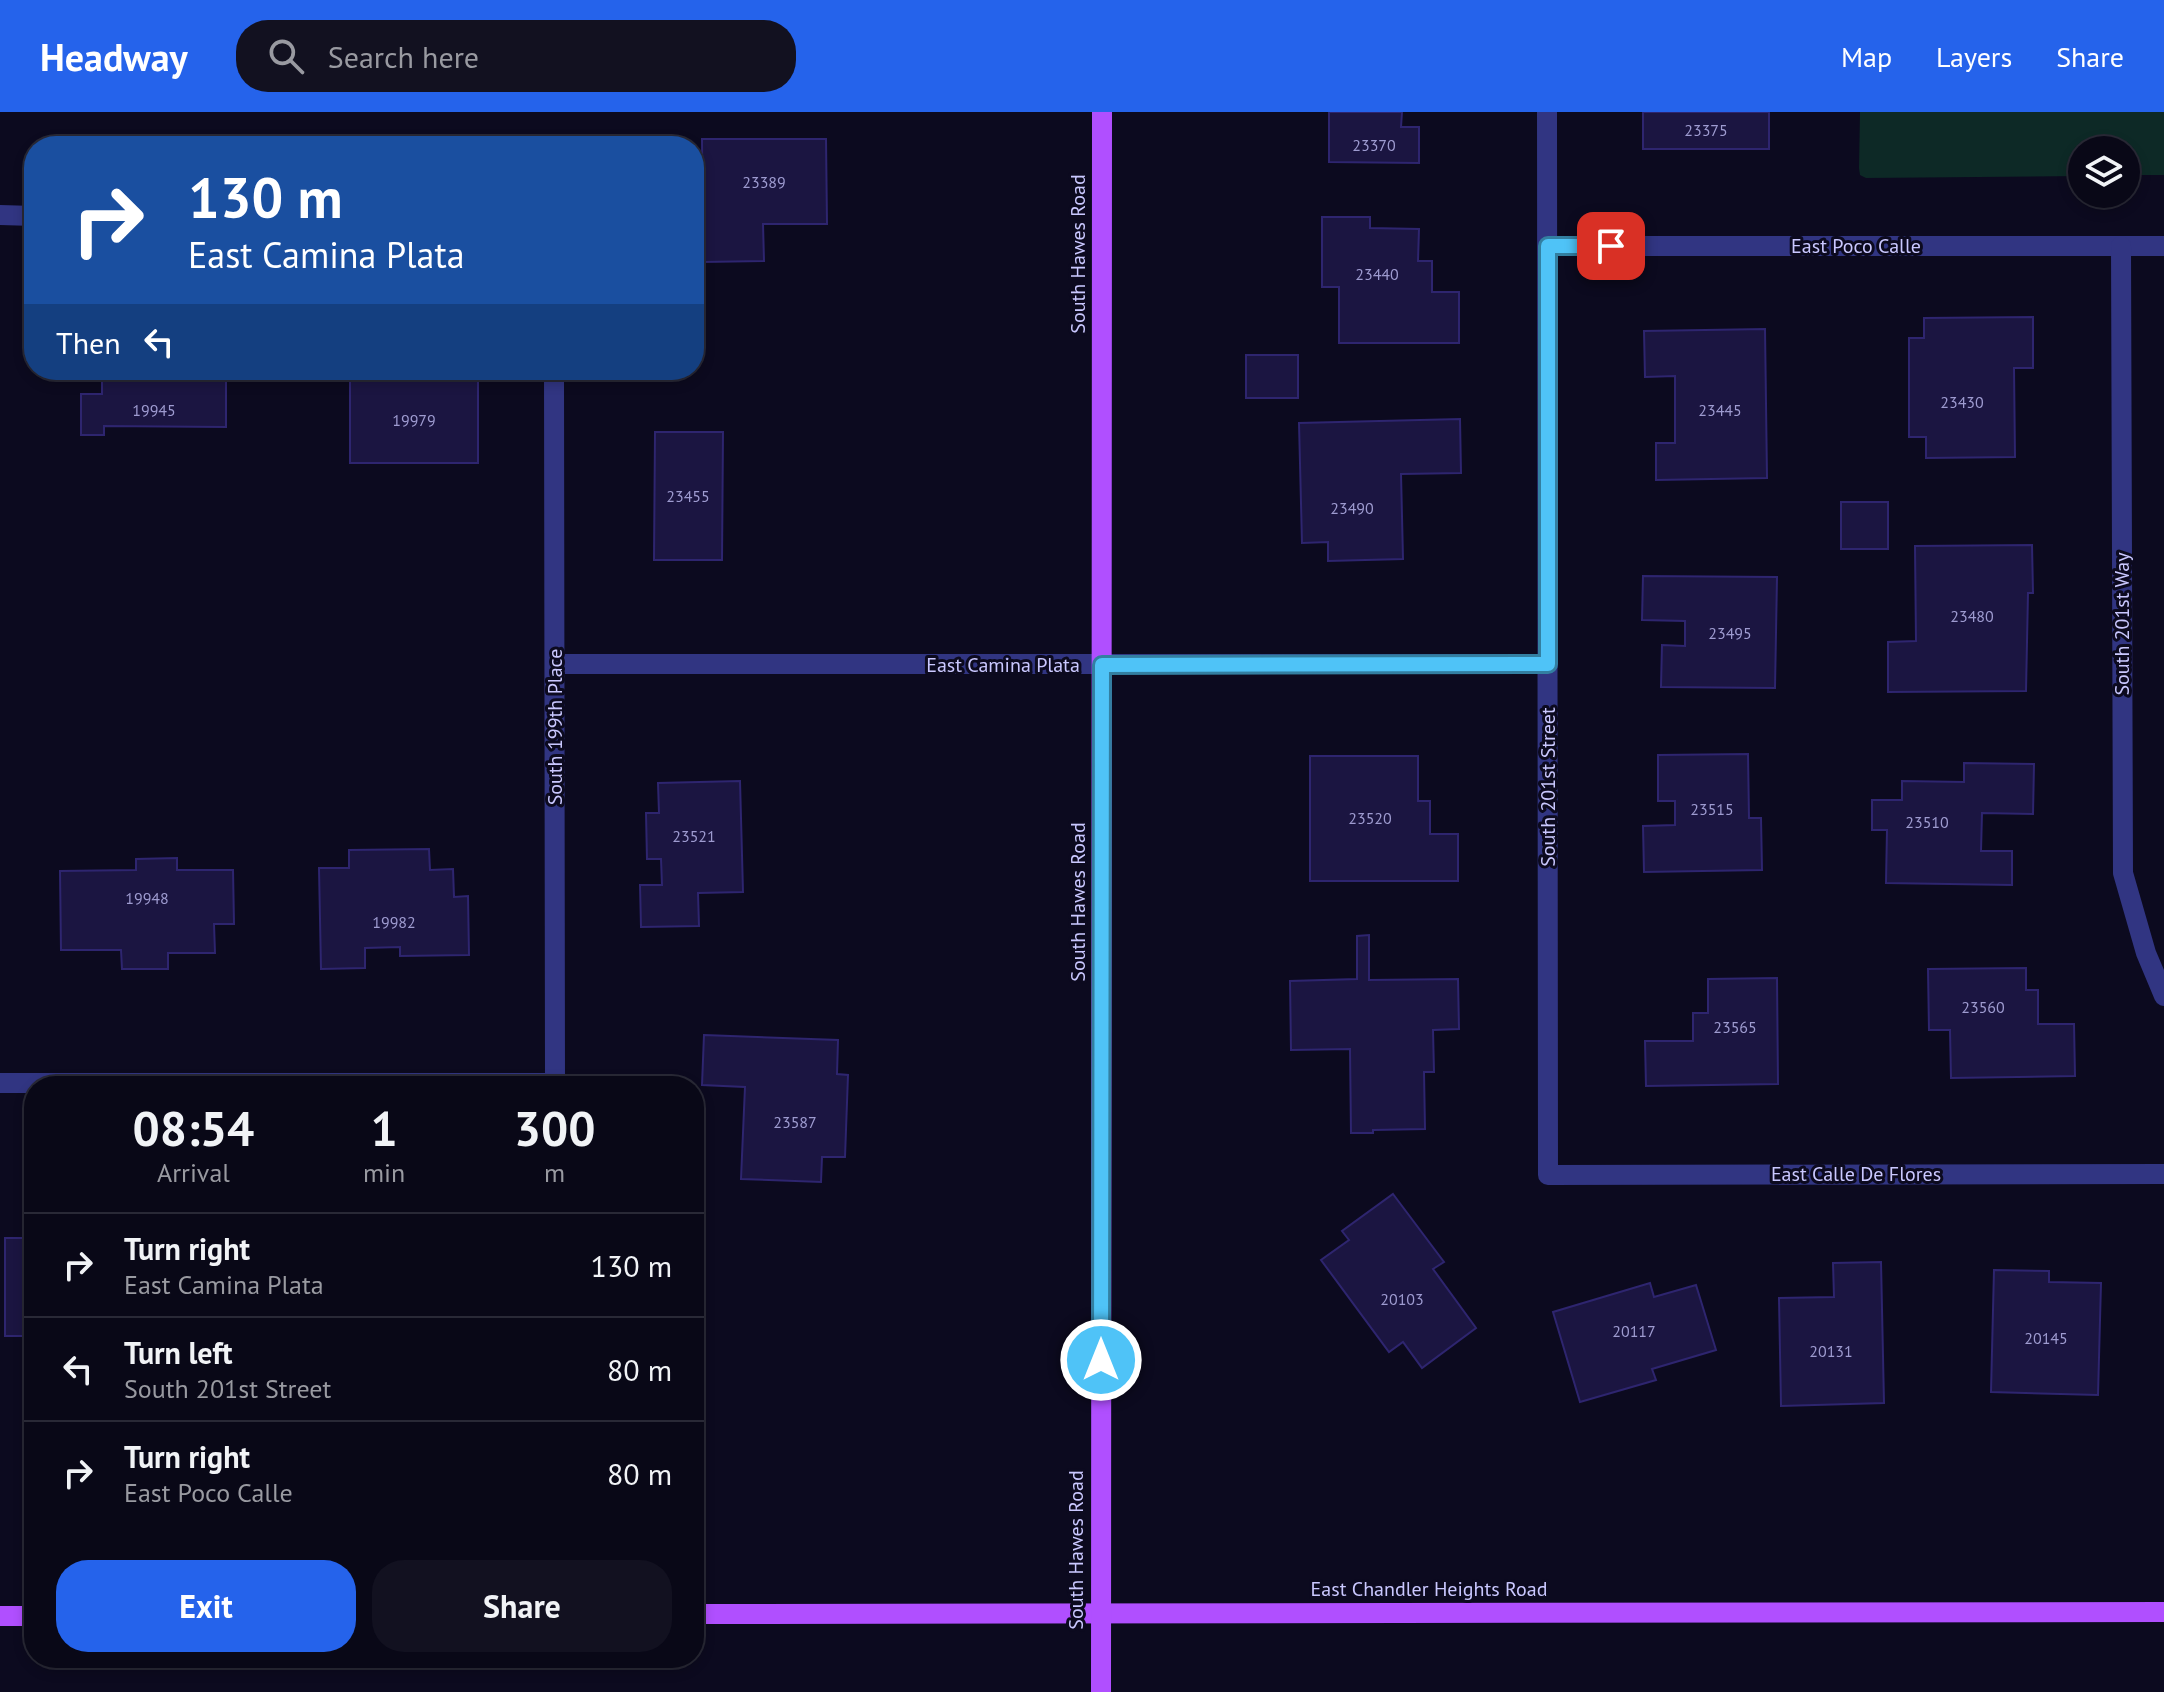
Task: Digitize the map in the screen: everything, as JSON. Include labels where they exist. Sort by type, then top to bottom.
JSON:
[{"type":"main road","name":"South Hawes Road","points":[[1101,1692],[1102,112]]},
{"type":"main road","name":"East Chandler Heights Road","points":[[704,1614],[2164,1612]]},
{"type":"main road","points":[[0,1616],[24,1616]]},
{"type":"street","name":"South 201st Street","points":[[1547,112],[1548,1175]]},
{"type":"street","points":[[0,215],[24,216]]},
{"type":"street","name":"East Poco Calle","points":[[1548,246],[2164,246]]},
{"type":"street","name":"South 201st Way","points":[[2121,246],[2123,873],[2146,953],[2164,996]]},
{"type":"street","name":"South 199th Place","points":[[554,380],[555,1076]]},
{"type":"street","name":"East Camina Plata","points":[[555,664],[1548,664]]},
{"type":"street","name":"South 199th Place","points":[[0,1083],[24,1083]]},
{"type":"street","name":"East Calle De Flores","points":[[1548,1175],[2164,1174]]},
{"type":"green space","points":[[1860,112],[2164,112],[2164,175],[2140,175],[2140,136],[2068,136],[2068,176],[1866,178],[1860,175]]},
{"type":"building","points":[[1329,112],[1402,112],[1401,127],[1419,127],[1419,163],[1329,162]]},
{"type":"building","points":[[1643,112],[1769,112],[1769,149],[1643,149]]},
{"type":"building","points":[[704,139],[826,139],[827,224],[763,224],[764,261],[704,262]]},
{"type":"building","points":[[1322,217],[1370,217],[1370,228],[1419,229],[1418,261],[1432,261],[1432,292],[1459,292],[1459,343],[1339,343],[1339,287],[1322,287]]},
{"type":"building","points":[[2033,317],[2033,368],[2014,368],[2015,457],[1926,458],[1926,437],[1909,437],[1909,338],[1924,338],[1924,318]]},
{"type":"building","points":[[1765,329],[1767,478],[1656,480],[1656,443],[1675,443],[1675,376],[1645,377],[1644,331]]},
{"type":"building","points":[[1246,355],[1298,355],[1298,398],[1246,398]]},
{"type":"building","points":[[102,380],[226,380],[226,427],[104,426],[104,435],[81,435],[81,394],[102,394]]},
{"type":"building","points":[[350,380],[478,380],[478,463],[350,463]]},
{"type":"building","points":[[1460,419],[1461,473],[1401,474],[1403,559],[1328,561],[1328,542],[1302,543],[1299,423]]},
{"type":"building","points":[[655,432],[723,432],[722,560],[654,560]]},
{"type":"building","points":[[1841,502],[1888,502],[1888,549],[1841,549]]},
{"type":"building","points":[[2032,545],[2033,593],[2028,593],[2026,691],[1888,692],[1888,642],[1916,641],[1915,546]]},
{"type":"building","points":[[1643,576],[1777,577],[1775,688],[1661,687],[1662,645],[1685,646],[1685,621],[1642,620]]},
{"type":"building","points":[[1748,754],[1749,818],[1761,818],[1762,870],[1644,872],[1643,826],[1675,825],[1675,801],[1658,801],[1658,755]]},
{"type":"building","points":[[1310,756],[1418,756],[1418,801],[1430,801],[1430,834],[1458,834],[1458,881],[1310,881]]},
{"type":"building","points":[[1964,763],[2034,764],[2033,814],[1982,813],[1981,851],[2012,851],[2012,885],[1886,883],[1887,830],[1872,830],[1872,800],[1902,800],[1902,781],[1964,782]]},
{"type":"building","points":[[740,781],[743,892],[698,893],[699,926],[641,927],[640,885],[662,885],[661,859],[647,859],[646,813],[659,813],[658,783]]},
{"type":"building","points":[[429,849],[430,870],[453,869],[454,897],[468,896],[469,955],[400,956],[400,947],[365,948],[365,968],[321,969],[319,868],[349,868],[349,850]]},
{"type":"building","points":[[177,858],[177,870],[233,870],[234,924],[214,924],[215,953],[168,953],[168,969],[122,969],[121,950],[61,950],[60,871],[136,870],[136,859]]},
{"type":"building","points":[[1369,935],[1369,980],[1458,979],[1459,1029],[1433,1030],[1434,1072],[1424,1072],[1425,1129],[1351,1133],[1350,1049],[1291,1050],[1290,981],[1357,979],[1357,936]]},
{"type":"building","points":[[2026,968],[2026,990],[2038,990],[2038,1024],[2074,1024],[2075,1076],[1951,1078],[1950,1030],[1929,1030],[1928,969]]},
{"type":"building","points":[[1777,978],[1778,1084],[1646,1086],[1645,1041],[1693,1041],[1693,1013],[1708,1013],[1708,979]]},
{"type":"building","points":[[704,1035],[838,1040],[837,1074],[848,1075],[845,1157],[822,1157],[821,1182],[741,1179],[745,1087],[704,1085]]},
{"type":"building","points":[[1393,1194],[1444,1262],[1433,1269],[1476,1328],[1422,1368],[1403,1342],[1389,1352],[1321,1260],[1349,1240],[1342,1231]]},
{"type":"building","points":[[5,1238],[24,1238],[24,1336],[5,1336]]},
{"type":"building","points":[[1881,1262],[1884,1403],[1781,1406],[1779,1298],[1834,1297],[1833,1263]]},
{"type":"building","points":[[1994,1270],[2049,1271],[2049,1282],[2101,1283],[2098,1395],[1991,1392]]},
{"type":"building","points":[[1650,1283],[1654,1297],[1696,1285],[1716,1350],[1652,1369],[1656,1380],[1580,1402],[1553,1312]]},
{"type":"route","points":[[1101,1360],[1102,665],[1548,664],[1548,246],[1611,246]]}]
